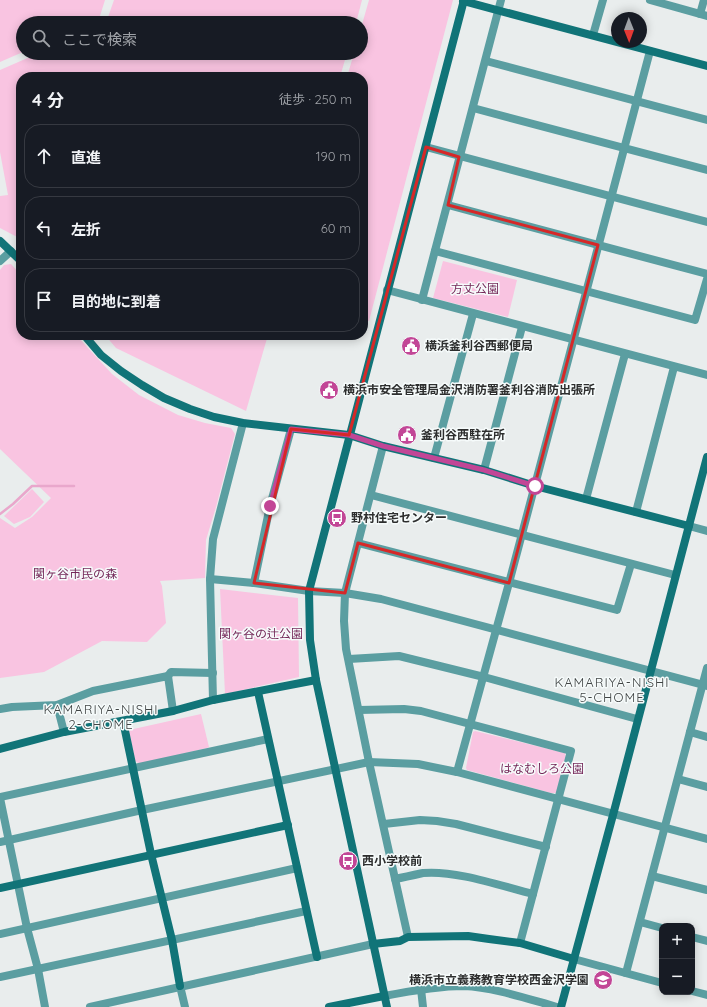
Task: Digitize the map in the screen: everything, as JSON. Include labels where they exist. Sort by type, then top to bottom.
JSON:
[{"type":"street","points":[[422,300],[502,0]]},
{"type":"street","points":[[593,35],[603,0]]},
{"type":"street","points":[[652,0],[704,15],[704,0]]},
{"type":"street","points":[[387,1007],[316,680],[310,640],[309,591],[464,1],[707,66]]},
{"type":"street","points":[[457,772],[484,677],[650,51]]},
{"type":"street","points":[[486,61],[707,120]]},
{"type":"street","points":[[473,108],[707,170]]},
{"type":"street","points":[[426,147],[707,222]]},
{"type":"street","points":[[448,205],[707,274]]},
{"type":"street","points":[[0,241],[16,256]]},
{"type":"street","points":[[0,261],[11,251]]},
{"type":"street","points":[[435,251],[695,320],[707,279]]},
{"type":"street","points":[[387,290],[707,375]]},
{"type":"street","points":[[434,458],[473,314]]},
{"type":"street","points":[[484,470],[522,327]]},
{"type":"street","points":[[88,340],[101,355],[142,385],[164,398],[214,417],[243,423],[349,435],[383,446],[484,470],[535,486],[707,531]]},
{"type":"street","points":[[586,499],[625,354]]},
{"type":"street","points":[[636,512],[674,367]]},
{"type":"street","points":[[213,700],[210,579],[213,539],[243,423]]},
{"type":"street","points":[[254,583],[270,506],[291,429]]},
{"type":"street","points":[[383,446],[345,593],[344,621],[346,649],[369,762],[408,937]]},
{"type":"street","points":[[561,1007],[707,457]]},
{"type":"street","points":[[371,494],[675,575]]},
{"type":"street","points":[[358,543],[617,610],[632,564]]},
{"type":"street","points":[[210,579],[254,583],[309,591],[345,593],[381,599],[705,686]]},
{"type":"street","points":[[349,659],[399,656],[484,677],[637,719]]},
{"type":"street","points":[[626,973],[690,732],[705,686],[707,668]]},
{"type":"street","points":[[0,709],[57,705],[92,691],[168,676],[171,672],[213,673]]},
{"type":"street","points":[[168,676],[174,711]]},
{"type":"street","points":[[0,749],[64,732],[174,711],[213,700],[316,680]]},
{"type":"street","points":[[258,692],[317,957]]},
{"type":"street","points":[[57,705],[64,732]]},
{"type":"street","points":[[359,710],[404,709],[421,711],[571,751],[520,943]]},
{"type":"street","points":[[123,721],[161,899],[172,940],[185,1007]]},
{"type":"street","points":[[690,732],[707,737]]},
{"type":"street","points":[[46,1007],[27,928],[0,798],[268,739]]},
{"type":"street","points":[[0,842],[369,762],[418,764],[457,772],[707,839]]},
{"type":"street","points":[[678,779],[707,787]]},
{"type":"street","points":[[384,824],[420,820],[437,821],[456,824],[546,847]]},
{"type":"street","points":[[0,888],[288,825]]},
{"type":"street","points":[[0,934],[298,868]]},
{"type":"street","points":[[395,879],[424,873],[443,874],[466,877],[533,894]]},
{"type":"street","points":[[652,876],[707,890]]},
{"type":"street","points":[[0,977],[306,911]]},
{"type":"street","points":[[640,922],[659,927]]},
{"type":"street","points":[[90,1007],[373,944],[400,941],[408,937],[468,936],[520,943],[659,982]]},
{"type":"street","points":[[695,938],[707,941]]},
{"type":"street","points":[[330,1007],[421,988],[464,986],[506,993],[557,1007]]},
{"type":"street","points":[[421,988],[423,1007]]},
{"type":"street","points":[[695,992],[707,995]]},
{"type":"highlighted area","points":[[426,147],[459,157],[448,205],[598,245],[509,583],[358,543],[345,593],[254,583],[291,429],[349,435]]},
{"type":"green space","points":[[0,0],[105,0],[100,16],[16,16],[16,55],[0,62]]},
{"type":"green space","points":[[114,0],[362,0],[358,16],[108,16]]},
{"type":"green space","points":[[369,0],[453,0],[369,321],[368,72],[348,72],[352,60],[368,60],[368,16],[364,16]]},
{"type":"green space","points":[[23,60],[345,60],[341,72],[16,72],[16,236],[0,228],[0,196],[8,195],[0,152],[0,70]]},
{"type":"green space","name":"方丈公園","points":[[443,261],[517,280],[508,317],[433,298]]},
{"type":"green space","name":"関ヶ谷市民の森","points":[[11,264],[16,270],[16,340],[81,340],[112,374],[139,395],[178,415],[205,423],[231,428],[235,434],[206,540],[205,578],[160,581],[162,586],[166,623],[147,642],[102,641],[44,672],[0,678],[0,518],[15,528],[32,517],[51,498],[0,449],[0,270],[4,265]]},
{"type":"green space","points":[[109,340],[267,340],[246,411],[116,348]]},
{"type":"green space","points":[[32,489],[44,502],[30,517],[14,524],[4,516]]},
{"type":"green space","name":"関ヶ谷の辻公園","points":[[220,589],[298,598],[299,677],[225,694]]},
{"type":"green space","points":[[201,714],[209,747],[140,764],[135,761],[129,730]]},
{"type":"green space","name":"はなむしろ公園","points":[[475,731],[565,753],[566,758],[557,793],[551,793],[467,770],[466,768],[473,732]]},
{"type":"waterway","points":[[0,514],[32,486],[74,486]]},
{"type":"place","name":"横浜釜利谷西郵便局","points":[[411,346]]},
{"type":"place","name":"横浜市安全管理局金沢消防署釜利谷消防出張所","points":[[329,390]]},
{"type":"place","name":"釜利谷西駐在所","points":[[407,435]]},
{"type":"place","name":"野村住宅センター","points":[[337,518]]},
{"type":"place","name":"西小学校前","points":[[348,861]]},
{"type":"place","name":"横浜市立義務教育学校西金沢学園","points":[[603,980]]},
{"type":"district","name":"KAMARIYA-NISHI 5-CHOME","points":[[612,690]]},
{"type":"district","name":"KAMARIYA-NISHI 2-CHOME","points":[[101,716]]},
{"type":"route","points":[[270,506],[291,429],[349,435],[383,446],[484,470],[535,486]]}]
